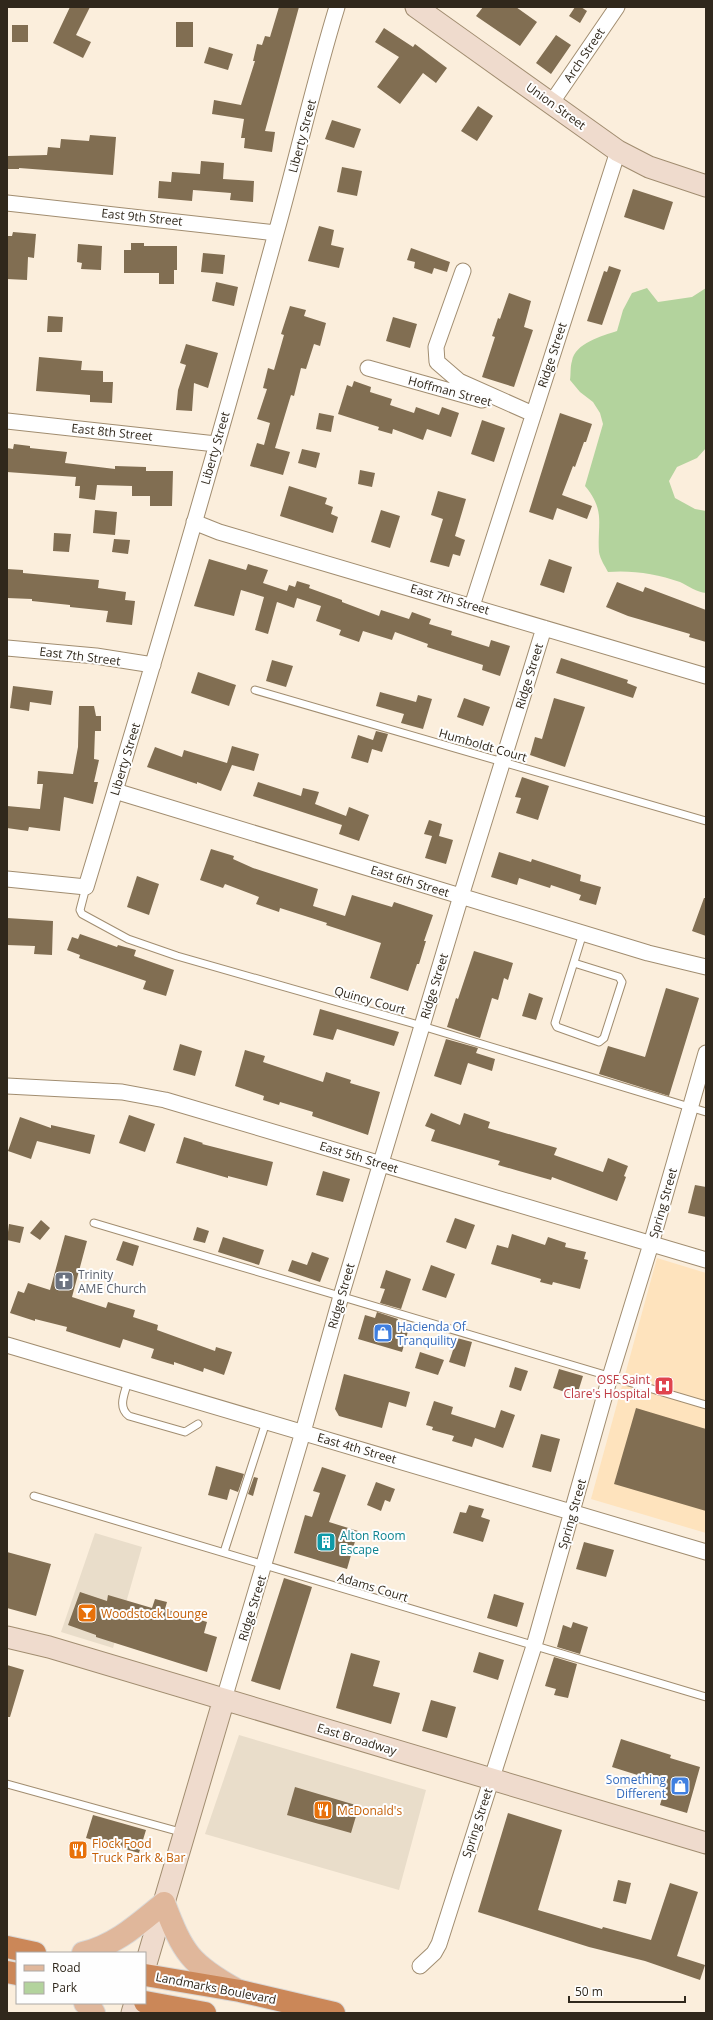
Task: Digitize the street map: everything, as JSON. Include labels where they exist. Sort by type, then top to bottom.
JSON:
[{"type":"highway","points":[[7,1947],[30,1952]]},
{"type":"highway","name":"Landmarks Boulevard","points":[[146,1975],[240,1991],[334,2013]]},
{"type":"highway","points":[[146,2002],[205,2013]]},
{"type":"main road","points":[[87,1952],[107,1946],[122,1937],[164,1903],[182,1947],[195,1962],[213,1976],[240,1991]]},
{"type":"main road","points":[[86,2004],[94,2013]]},
{"type":"street","name":"Liberty Street","points":[[86,887],[153,665],[194,522],[276,233],[324,50],[337,7]]},
{"type":"street","name":"Union Street","points":[[416,7],[552,102],[618,151],[649,167],[706,186]]},
{"type":"street","name":"Arch Street","points":[[552,102],[617,7]]},
{"type":"street","name":"Ridge Street","points":[[472,606],[618,151]]},
{"type":"street","name":"East 9th Street","points":[[7,203],[276,233]]},
{"type":"street","points":[[463,271],[436,347],[436,362],[460,381],[533,414]]},
{"type":"street","name":"Hoffman Street","points":[[368,368],[533,414]]},
{"type":"street","name":"East 8th Street","points":[[7,421],[216,444]]},
{"type":"street","name":"East 7th Street","points":[[194,522],[219,532],[706,676]]},
{"type":"street","name":"Ridge Street","points":[[146,1964],[265,1564],[341,1296],[461,896],[544,628]]},
{"type":"street","name":"East 7th Street","points":[[7,648],[96,656],[153,665]]},
{"type":"street","name":"East 6th Street","points":[[115,792],[648,953],[706,967]]},
{"type":"street","points":[[7,879],[86,887]]},
{"type":"street","name":"Spring Street","points":[[420,1966],[434,1953],[438,1944],[534,1646],[610,1377],[651,1244],[706,1053]]},
{"type":"street","name":"East 5th Street","points":[[7,1086],[139,1094],[706,1260]]},
{"type":"street","name":"East 4th Street","points":[[7,1345],[706,1552]]},
{"type":"street","name":"East Broadway","points":[[7,1637],[49,1647],[706,1843]]},
{"type":"lane","name":"Humboldt Court","points":[[255,690],[706,821]]},
{"type":"lane","name":"Quincy Court","points":[[86,887],[80,910],[82,914],[128,939],[206,964],[422,1026],[706,1112]]},
{"type":"lane","points":[[574,963],[620,977],[622,982],[604,1038],[599,1042],[557,1027],[555,1023],[583,933]]},
{"type":"lane","points":[[94,1223],[706,1405]]},
{"type":"lane","points":[[128,1381],[122,1405],[125,1413],[129,1416],[185,1432],[198,1424]]},
{"type":"lane","points":[[224,1552],[266,1422]]},
{"type":"lane","name":"Adams Court","points":[[34,1496],[706,1697]]},
{"type":"lane","points":[[7,1784],[184,1833]]},
{"type":"shaded area","name":"OSF Saint Clare's Hospital","points":[[657,1258],[706,1273],[706,1533],[591,1499]]},
{"type":"shaded area","points":[[95,1533],[142,1547],[113,1648],[61,1632]]},
{"type":"shaded area","points":[[239,1735],[426,1790],[399,1890],[205,1834]]},
{"type":"green space","points":[[647,288],[658,302],[692,297],[706,288],[706,448],[697,458],[677,467],[669,481],[675,498],[695,509],[706,511],[706,593],[680,582],[653,575],[635,572],[608,572],[601,560],[599,552],[598,510],[592,495],[585,486],[603,424],[600,413],[593,402],[580,392],[570,380],[572,361],[578,349],[590,341],[617,331],[623,310],[632,293]]},
{"type":"building","points":[[70,7],[90,7],[76,35],[91,42],[83,58],[53,43]]},
{"type":"building","points":[[279,7],[299,7],[265,131],[275,132],[272,152],[244,148],[245,138],[241,138],[244,119],[212,114],[214,100],[241,105],[255,61],[253,61],[257,44],[262,45],[265,36],[270,37]]},
{"type":"building","points":[[483,7],[516,7],[537,22],[520,46],[476,16]]},
{"type":"building","points":[[575,7],[581,7],[587,11],[580,23],[569,16]]},
{"type":"building","points":[[176,22],[193,22],[193,47],[176,47]]},
{"type":"building","points":[[12,25],[28,25],[28,42],[12,42]]},
{"type":"building","points":[[384,28],[413,47],[415,44],[447,68],[436,83],[423,73],[400,104],[377,87],[399,57],[375,42]]},
{"type":"building","points":[[556,35],[571,45],[551,74],[536,63]]},
{"type":"building","points":[[209,47],[233,54],[228,70],[204,63]]},
{"type":"building","points":[[478,106],[493,116],[477,141],[461,131]]},
{"type":"building","points":[[332,120],[361,129],[354,148],[325,139]]},
{"type":"building","points":[[90,135],[116,137],[113,175],[19,168],[7,169],[7,156],[47,155],[48,147],[60,148],[61,139],[89,141]]},
{"type":"building","points":[[201,161],[224,163],[223,179],[254,181],[253,202],[230,200],[231,193],[193,190],[192,201],[158,198],[159,181],[171,182],[172,172],[200,174]]},
{"type":"building","points":[[342,167],[362,171],[357,196],[337,192]]},
{"type":"building","points":[[633,189],[673,202],[664,230],[624,217]]},
{"type":"building","points":[[319,226],[334,230],[331,245],[344,248],[339,268],[308,261]]},
{"type":"building","points":[[13,232],[36,234],[34,258],[28,257],[27,280],[7,279],[7,236],[12,236]]},
{"type":"building","points":[[131,243],[144,243],[144,246],[177,246],[177,270],[174,270],[174,284],[159,284],[159,273],[124,273],[124,250],[131,250]]},
{"type":"building","points":[[78,244],[102,246],[101,270],[81,269],[82,263],[77,262]]},
{"type":"building","points":[[411,248],[450,262],[447,272],[434,268],[432,274],[414,268],[415,262],[407,260]]},
{"type":"building","points":[[203,253],[225,255],[223,274],[201,272]]},
{"type":"building","points":[[609,266],[621,270],[602,325],[587,321],[604,271],[607,272]]},
{"type":"building","points":[[216,282],[238,287],[234,306],[212,301]]},
{"type":"building","points":[[509,293],[531,301],[524,327],[533,330],[514,387],[482,377],[495,337],[492,336]]},
{"type":"building","points":[[290,306],[306,310],[304,316],[326,323],[320,346],[314,344],[306,369],[301,368],[294,396],[291,395],[275,448],[290,452],[283,475],[250,466],[257,443],[264,445],[270,423],[257,419],[267,389],[263,388],[268,368],[274,370],[284,335],[281,334]]},
{"type":"building","points":[[48,316],[63,317],[62,332],[47,332]]},
{"type":"building","points":[[393,317],[417,324],[410,348],[386,341]]},
{"type":"building","points":[[186,344],[218,353],[208,388],[194,383],[192,411],[176,410],[178,390],[186,365],[180,363]]},
{"type":"building","points":[[39,357],[82,361],[81,370],[103,371],[103,382],[113,382],[112,403],[90,402],[90,395],[36,391]]},
{"type":"building","points":[[354,381],[371,387],[370,392],[392,399],[390,405],[414,413],[416,407],[439,415],[442,407],[459,413],[451,437],[427,429],[423,440],[393,429],[392,434],[378,430],[379,427],[338,414],[347,385],[352,387]]},
{"type":"building","points":[[319,413],[334,416],[331,432],[316,429]]},
{"type":"building","points":[[560,413],[592,424],[586,442],[584,442],[575,467],[573,466],[562,495],[592,506],[587,519],[557,508],[553,520],[529,512]]},
{"type":"building","points":[[482,420],[505,428],[494,462],[471,454]]},
{"type":"building","points":[[14,444],[30,446],[30,448],[67,452],[65,463],[115,469],[115,466],[146,467],[146,471],[173,471],[172,506],[150,506],[150,496],[132,496],[132,486],[97,485],[95,500],[79,498],[80,486],[75,486],[76,477],[7,472],[7,448],[13,449]]},
{"type":"building","points":[[302,449],[320,453],[316,468],[298,463]]},
{"type":"building","points":[[360,470],[375,473],[372,487],[358,484]]},
{"type":"building","points":[[289,486],[327,498],[325,504],[333,507],[331,514],[338,517],[333,533],[280,516]]},
{"type":"building","points":[[438,491],[466,499],[455,536],[465,540],[460,556],[453,554],[449,567],[430,562],[443,519],[431,515]]},
{"type":"building","points":[[95,510],[117,512],[115,535],[93,533]]},
{"type":"building","points":[[381,510],[400,516],[390,548],[371,542]]},
{"type":"building","points":[[54,533],[71,534],[69,552],[53,551]]},
{"type":"building","points":[[114,539],[130,540],[128,554],[112,552]]},
{"type":"building","points":[[209,559],[246,570],[248,564],[268,570],[263,583],[287,591],[289,585],[295,587],[297,581],[310,585],[309,588],[379,616],[381,610],[409,619],[412,612],[431,619],[429,624],[452,631],[451,635],[489,647],[491,640],[510,646],[500,676],[482,670],[483,665],[427,647],[428,644],[395,632],[392,640],[363,631],[359,642],[339,635],[341,630],[316,621],[321,606],[297,598],[294,608],[277,602],[268,634],[255,630],[264,597],[241,590],[234,616],[194,606]]},
{"type":"building","points":[[549,559],[572,567],[564,593],[540,585]]},
{"type":"building","points":[[7,569],[23,570],[23,573],[99,580],[98,588],[126,592],[125,600],[135,601],[132,625],[106,622],[108,611],[32,601],[32,599],[7,598]]},
{"type":"building","points":[[617,582],[643,592],[645,587],[706,610],[706,642],[689,637],[690,634],[628,616],[606,607]]},
{"type":"building","points":[[561,658],[628,680],[627,683],[637,687],[633,698],[556,673]]},
{"type":"building","points":[[272,660],[293,666],[286,687],[266,681]]},
{"type":"building","points":[[198,672],[236,685],[229,706],[191,693]]},
{"type":"building","points":[[13,686],[53,691],[51,705],[30,702],[29,711],[10,708]]},
{"type":"building","points":[[380,692],[416,702],[418,695],[432,699],[423,729],[401,723],[404,714],[376,706]]},
{"type":"building","points":[[464,698],[490,707],[483,726],[457,717]]},
{"type":"building","points":[[554,698],[585,707],[565,767],[530,755],[535,737],[542,739]]},
{"type":"building","points":[[79,706],[94,706],[96,716],[101,716],[101,731],[95,731],[94,759],[99,760],[94,782],[98,782],[93,804],[64,797],[60,831],[29,827],[28,831],[7,828],[7,806],[40,809],[43,784],[37,784],[38,771],[73,774],[78,747]]},
{"type":"building","points":[[376,731],[388,734],[382,752],[372,749],[368,763],[351,758],[358,735],[373,740]]},
{"type":"building","points":[[232,746],[259,754],[254,771],[232,765],[221,791],[147,767],[155,747],[182,757],[184,750],[227,763]]},
{"type":"building","points":[[522,777],[549,786],[538,820],[516,813],[521,798],[515,797]]},
{"type":"building","points":[[258,782],[301,796],[303,788],[319,792],[315,804],[346,816],[349,807],[369,815],[359,841],[339,834],[342,825],[253,796]]},
{"type":"building","points":[[429,820],[442,824],[439,836],[453,840],[446,864],[425,858],[432,836],[424,834]]},
{"type":"building","points":[[211,849],[234,856],[233,859],[253,868],[318,889],[313,906],[345,916],[352,895],[392,907],[394,902],[433,915],[424,941],[426,941],[419,964],[417,964],[408,991],[370,978],[381,943],[326,925],[327,923],[280,908],[279,912],[256,904],[259,897],[225,884],[223,888],[200,880]]},
{"type":"building","points":[[499,852],[531,862],[532,859],[581,875],[580,881],[601,887],[596,905],[579,900],[581,895],[551,885],[550,888],[519,878],[517,885],[491,877]]},
{"type":"building","points":[[137,876],[159,884],[149,915],[127,907]]},
{"type":"building","points":[[704,898],[706,898],[706,936],[692,931]]},
{"type":"building","points":[[7,918],[53,921],[52,955],[34,954],[35,946],[7,945]]},
{"type":"building","points":[[80,934],[117,947],[118,945],[136,950],[134,956],[174,970],[166,996],[143,989],[146,981],[79,958],[80,955],[67,950],[72,937],[78,939]]},
{"type":"building","points":[[474,951],[513,963],[508,980],[504,978],[498,1000],[492,998],[480,1038],[447,1027],[456,998],[458,999]]},
{"type":"building","points":[[666,988],[699,998],[669,1096],[599,1074],[608,1046],[645,1057]]},
{"type":"building","points":[[529,993],[543,998],[536,1020],[522,1016]]},
{"type":"building","points":[[320,1009],[399,1032],[394,1046],[337,1029],[333,1040],[313,1035]]},
{"type":"building","points":[[446,1039],[478,1048],[476,1053],[495,1059],[492,1071],[468,1063],[461,1085],[434,1076]]},
{"type":"building","points":[[180,1044],[202,1051],[195,1076],[173,1070]]},
{"type":"building","points":[[245,1050],[265,1056],[263,1062],[323,1082],[326,1072],[351,1080],[350,1083],[380,1092],[368,1135],[312,1116],[313,1112],[280,1102],[279,1105],[263,1100],[264,1096],[235,1086]]},
{"type":"building","points":[[431,1113],[460,1125],[464,1113],[490,1122],[488,1128],[557,1148],[554,1155],[603,1172],[608,1158],[628,1166],[624,1176],[626,1177],[617,1201],[552,1177],[551,1180],[498,1165],[500,1161],[431,1141],[435,1130],[425,1126]]},
{"type":"building","points":[[129,1115],[155,1124],[145,1152],[119,1143]]},
{"type":"building","points":[[20,1117],[51,1128],[51,1125],[95,1135],[90,1154],[37,1141],[31,1159],[8,1151]]},
{"type":"building","points":[[184,1137],[203,1143],[202,1144],[273,1162],[267,1186],[228,1176],[228,1178],[176,1163]]},
{"type":"building","points":[[323,1171],[350,1179],[343,1202],[316,1195]]},
{"type":"building","points":[[695,1185],[706,1187],[706,1217],[688,1213]]},
{"type":"building","points":[[455,1218],[475,1225],[466,1249],[446,1242]]},
{"type":"building","points":[[41,1220],[50,1228],[40,1240],[30,1233]]},
{"type":"building","points":[[9,1224],[24,1227],[20,1243],[7,1240]]},
{"type":"building","points":[[197,1227],[209,1231],[205,1243],[193,1240]]},
{"type":"building","points":[[512,1234],[545,1245],[548,1237],[566,1243],[565,1247],[586,1252],[584,1259],[588,1260],[580,1289],[553,1282],[552,1285],[540,1282],[541,1279],[491,1264],[497,1245],[508,1248]]},
{"type":"building","points":[[65,1235],[87,1241],[72,1297],[106,1308],[108,1302],[135,1310],[133,1317],[158,1325],[157,1330],[215,1351],[216,1347],[232,1352],[224,1375],[204,1368],[203,1372],[174,1362],[174,1365],[151,1358],[154,1349],[123,1339],[120,1348],[66,1331],[67,1327],[35,1319],[35,1321],[10,1313],[18,1291],[24,1293],[28,1283],[50,1290]]},
{"type":"building","points":[[223,1237],[264,1250],[259,1265],[218,1252]]},
{"type":"building","points":[[123,1241],[139,1246],[133,1266],[116,1260]]},
{"type":"building","points":[[312,1252],[329,1258],[320,1282],[288,1271],[292,1260],[307,1265]]},
{"type":"building","points":[[431,1265],[455,1274],[446,1298],[422,1290]]},
{"type":"building","points":[[386,1270],[411,1279],[401,1309],[380,1303],[385,1289],[380,1288]]},
{"type":"building","name":"Hacienda Of Tranquility","points":[[377,1312],[398,1319],[396,1324],[409,1328],[402,1352],[358,1339],[365,1315],[375,1318]]},
{"type":"building","points":[[457,1338],[472,1342],[465,1367],[449,1362]]},
{"type":"building","points":[[420,1352],[444,1360],[438,1375],[415,1368]]},
{"type":"building","points":[[515,1367],[528,1371],[521,1391],[509,1387]]},
{"type":"building","points":[[559,1369],[583,1376],[578,1392],[569,1390],[568,1393],[553,1388]]},
{"type":"building","points":[[344,1374],[410,1392],[406,1407],[389,1402],[382,1428],[339,1416],[335,1409]]},
{"type":"building","points":[[434,1401],[453,1407],[451,1414],[495,1428],[501,1410],[515,1415],[503,1448],[475,1438],[472,1447],[452,1441],[454,1436],[432,1430],[433,1427],[426,1425]]},
{"type":"building","points":[[636,1408],[706,1429],[706,1511],[614,1484]]},
{"type":"building","points":[[541,1434],[560,1439],[551,1472],[532,1467]]},
{"type":"building","points":[[216,1466],[244,1474],[238,1492],[230,1489],[227,1500],[208,1495]]},
{"type":"building","name":"Alton Room Escape","points":[[322,1467],[346,1475],[329,1522],[358,1531],[347,1569],[294,1553],[305,1515],[312,1517],[320,1493],[313,1491]]},
{"type":"building","points":[[254,1477],[258,1478],[253,1496],[248,1494]]},
{"type":"building","points":[[376,1482],[395,1489],[390,1502],[385,1500],[381,1511],[367,1505]]},
{"type":"building","points":[[469,1505],[484,1509],[481,1517],[490,1520],[483,1542],[453,1533],[460,1512],[466,1513]]},
{"type":"building","points":[[584,1542],[614,1550],[606,1577],[576,1569]]},
{"type":"building","points":[[7,1552],[51,1564],[36,1616],[7,1608]]},
{"type":"building","points":[[284,1578],[312,1587],[280,1690],[251,1681]]},
{"type":"building","points":[[80,1592],[107,1601],[108,1595],[152,1608],[155,1599],[167,1602],[165,1609],[207,1622],[204,1633],[217,1637],[207,1672],[96,1637],[96,1635],[68,1625]]},
{"type":"building","points":[[494,1594],[524,1603],[517,1627],[487,1618]]},
{"type":"building","points":[[573,1622],[588,1627],[580,1654],[557,1647],[563,1625],[571,1628]]},
{"type":"building","points":[[479,1652],[504,1660],[498,1680],[473,1672]]},
{"type":"building","points":[[351,1653],[380,1661],[373,1686],[400,1693],[391,1724],[336,1708]]},
{"type":"building","points":[[554,1657],[577,1664],[568,1698],[554,1695],[556,1689],[545,1686]]},
{"type":"building","points":[[7,1665],[24,1670],[10,1717],[7,1717]]},
{"type":"building","points":[[431,1700],[456,1707],[447,1738],[422,1731]]},
{"type":"building","points":[[621,1739],[671,1755],[670,1758],[700,1767],[687,1813],[660,1805],[666,1784],[612,1767]]},
{"type":"building","name":"McDonald's","points":[[295,1787],[359,1806],[351,1833],[287,1815]]},
{"type":"building","points":[[508,1813],[562,1830],[538,1910],[602,1929],[603,1927],[651,1940],[670,1883],[698,1892],[677,1956],[705,1965],[700,1980],[645,1961],[589,1947],[478,1912]]},
{"type":"building","points":[[93,1815],[146,1830],[139,1853],[86,1838]]},
{"type":"building","points":[[618,1880],[631,1883],[626,1904],[613,1901]]},
{"type":"place","name":"Trinity AME Church","points":[[64,1281]]},
{"type":"place","name":"Hacienda Of Tranquility","points":[[383,1333]]},
{"type":"place","name":"OSF Saint Clare's Hospital","points":[[664,1386]]},
{"type":"place","name":"Alton Room Escape","points":[[326,1542]]},
{"type":"place","name":"Woodstock Lounge","points":[[87,1613]]},
{"type":"place","name":"Something Different","points":[[680,1786]]},
{"type":"place","name":"McDonald's","points":[[323,1810]]},
{"type":"place","name":"Flock Food Truck Park & Bar","points":[[78,1850]]}]
